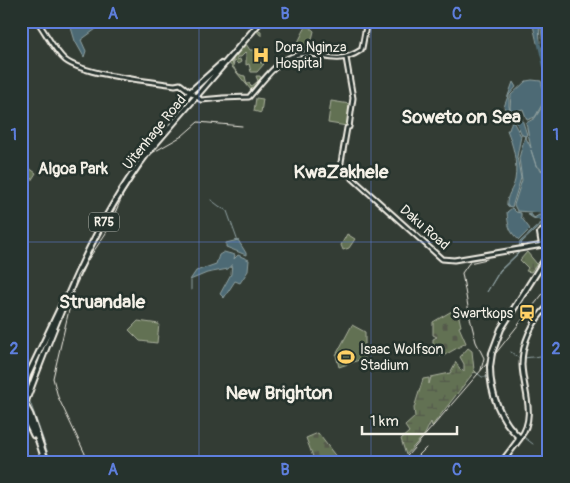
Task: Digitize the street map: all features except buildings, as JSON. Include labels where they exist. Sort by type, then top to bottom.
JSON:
[{"type":"highway","points":[[23,400],[43,450],[44,460]]},
{"type":"highway","points":[[23,400],[44,460]]},
{"type":"highway","points":[[23,400],[44,460]]},
{"type":"main road","points":[[37,21],[66,61],[97,73],[175,85],[180,84],[197,97],[223,98],[250,95],[272,70],[292,56],[304,54],[346,60],[361,49],[366,21]]},
{"type":"main road","name":"Uitenhage Road","points":[[23,400],[28,374],[39,354],[59,306],[97,226],[143,156],[189,92],[221,64],[260,21]]},
{"type":"main road","name":"Uitenhage Road","points":[[34,381],[91,244],[140,163],[260,21]]},
{"type":"main road","name":"Daku Road","points":[[346,60],[353,97],[341,168],[436,255],[446,260],[545,244]]},
{"type":"main road","points":[[132,78],[135,82],[142,80]]},
{"type":"main road","points":[[545,244],[541,232],[549,230]]},
{"type":"main road","points":[[518,441],[516,433],[506,422],[495,400],[491,384],[490,367],[492,353],[498,336],[549,253]]},
{"type":"main road","points":[[539,269],[549,259]]},
{"type":"main road","points":[[502,462],[526,428],[529,415],[522,359],[529,334],[549,305]]},
{"type":"main road","points":[[34,381],[40,382]]},
{"type":"main road","name":"R75","points":[[23,400],[34,381]]},
{"type":"green space","points":[[262,21],[267,21],[256,29],[261,31],[261,36],[256,30],[245,43],[249,40],[246,44],[250,50],[254,50],[259,62],[264,64],[257,72],[251,72],[249,64],[246,65],[246,52],[241,57],[237,57],[237,60],[240,59],[241,62],[238,64],[235,61],[233,65],[233,57],[232,60],[233,67],[237,72],[245,76],[247,85],[249,82],[251,87],[258,81],[256,76],[260,76],[261,78],[251,90],[228,62]]},
{"type":"green space","points":[[307,25],[314,31],[309,52],[293,53],[301,36]]},
{"type":"green space","points":[[256,98],[263,99],[261,113],[254,111]]},
{"type":"green space","points":[[331,101],[350,104],[347,126],[328,123]]},
{"type":"green space","points":[[25,165],[36,173],[31,181],[21,175]]},
{"type":"green space","points":[[347,234],[355,239],[349,248],[343,250],[341,245]]},
{"type":"green space","points":[[527,252],[537,264],[531,272],[526,271],[528,268],[520,260]]},
{"type":"green space","points":[[457,308],[461,326],[459,327],[466,343],[443,356],[433,355],[433,339],[437,337],[433,335],[433,322]]},
{"type":"green space","points":[[138,321],[159,324],[157,343],[140,341],[129,330]]},
{"type":"green space","points":[[352,325],[365,332],[365,358],[339,367],[336,355]]},
{"type":"green space","points":[[468,348],[472,351],[474,370],[477,373],[474,372],[432,426],[431,422],[425,434],[406,455],[401,439],[409,432],[405,426],[415,417],[414,408],[423,379],[429,378],[429,384],[431,377],[450,373],[456,362],[460,370],[464,371],[464,364],[460,357]]},
{"type":"green space","points":[[318,433],[340,462],[315,462],[306,438]]},
{"type":"water","points":[[69,21],[107,21],[81,40],[86,51],[84,57],[75,41]]},
{"type":"water","points":[[532,21],[539,21],[540,43],[537,43]]},
{"type":"water","points":[[540,21],[549,21],[549,44],[543,43]]},
{"type":"water","points":[[549,45],[549,76],[542,47]]},
{"type":"water","points":[[526,81],[541,81],[546,100],[535,117],[527,120],[523,109],[519,110],[527,135],[522,135],[510,108],[511,95]]},
{"type":"water","points":[[513,82],[516,87],[509,95],[509,106],[511,118],[521,136],[517,157],[521,178],[512,207],[507,206],[507,202],[516,174],[513,148],[507,130],[509,130],[512,120],[504,107]]},
{"type":"water","points":[[545,102],[549,104],[549,169],[542,170],[536,165],[531,150],[536,166],[542,171],[549,170],[549,207],[543,213],[517,211],[514,205],[522,180],[519,158],[525,136],[531,148],[526,123],[535,118]]},
{"type":"water","points":[[512,208],[516,212],[521,213],[521,217],[530,229],[519,240],[511,231],[509,224],[507,212]]},
{"type":"water","points":[[527,214],[531,214],[534,218],[539,215],[549,217],[549,220],[546,220],[522,242],[518,254],[500,271],[487,292],[500,270],[518,253],[520,242],[543,221],[533,218]]},
{"type":"water","points":[[238,240],[246,255],[226,247],[226,243]]},
{"type":"water","points":[[224,252],[235,255],[234,259],[238,255],[249,260],[248,271],[240,283],[235,281],[224,298],[220,294],[231,274],[232,264],[228,269],[207,273],[190,280],[196,271],[216,264],[219,255]]},
{"type":"water","points":[[549,362],[549,380],[543,378],[541,373]]},
{"type":"waterway","points":[[538,39],[549,86]]},
{"type":"waterway","points":[[211,200],[223,209]]},
{"type":"waterway","points":[[224,209],[227,211],[237,239]]},
{"type":"waterway","points":[[191,281],[191,290]]},
{"type":"waterway","points":[[511,352],[520,359]]},
{"type":"waterway","points":[[524,358],[549,355]]},
{"type":"waterway","points":[[21,363],[23,368]]},
{"type":"waterway","points":[[477,373],[482,377],[493,377],[496,394],[509,422]]},
{"type":"waterway","points":[[29,399],[51,462]]},
{"type":"waterway","points":[[512,428],[533,444]]},
{"type":"railway","points":[[89,462],[58,397],[53,378],[77,276],[106,233],[123,195],[145,159],[182,136],[198,122],[242,126]]},
{"type":"railway","points":[[481,370],[484,358],[476,342],[462,273],[469,263],[487,259]]},
{"type":"railway","points":[[402,462],[496,353],[549,286]]},
{"type":"railway","points":[[415,459],[426,448]]},
{"type":"place","name":"Dora Nginza Hospital","points":[[261,55]]},
{"type":"place","name":"Swartkops","points":[[527,313]]},
{"type":"place","name":"Isaac Wolfson Stadium","points":[[346,357]]},
{"type":"district","name":"Soweto on Sea","points":[[461,116]]},
{"type":"district","name":"Algoa Park","points":[[73,168]]},
{"type":"district","name":"KwaZakhele","points":[[341,171]]},
{"type":"district","name":"Struandale","points":[[102,301]]},
{"type":"district","name":"New Brighton","points":[[279,392]]}]
